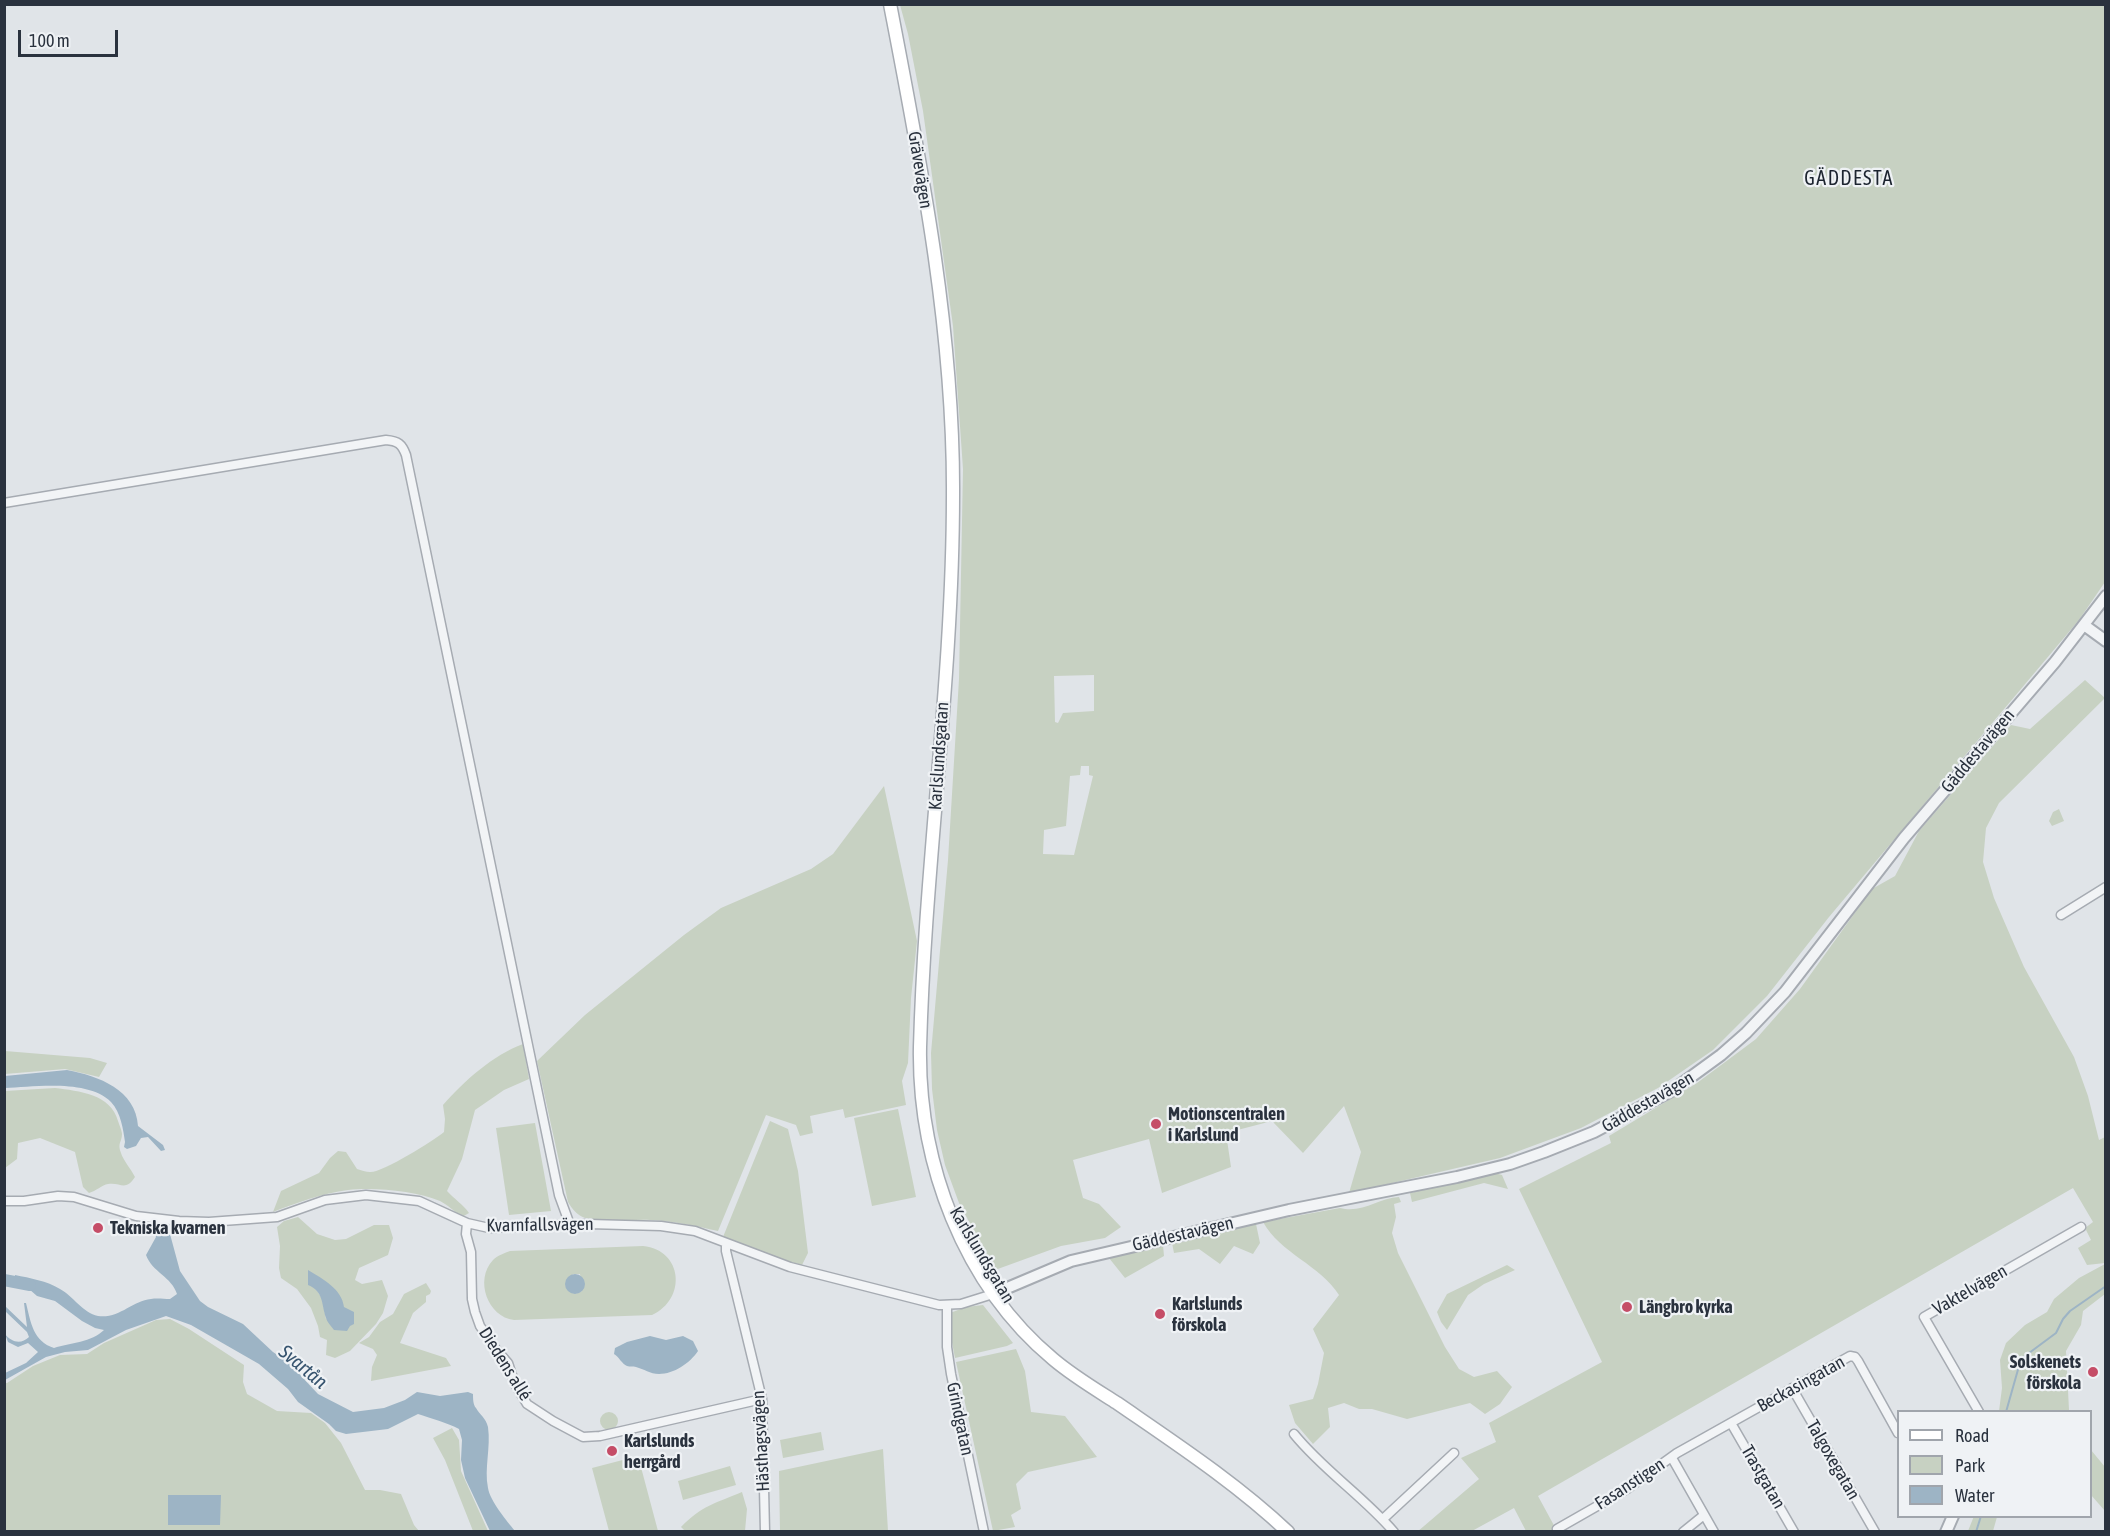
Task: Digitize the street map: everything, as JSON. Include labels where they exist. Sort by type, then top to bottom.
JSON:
[{"type":"main road","name":"Grävevägen","points":[[890,4],[925,200],[944,336]]},
{"type":"main road","name":"Karlslundsgatan","points":[[944,336],[950,407],[953,494],[952,544],[920,1065],[922,1104],[930,1151],[938,1176],[966,1237],[996,1292],[1034,1332],[1114,1402],[1223,1479],[1288,1532]]},
{"type":"street","points":[[4,503],[386,440],[401,444],[406,455],[559,1195],[570,1225]]},
{"type":"street","name":"Gäddestavägen","points":[[996,1292],[1058,1265],[1124,1248],[1288,1210],[1457,1177],[1510,1164],[1594,1132],[1656,1101],[1721,1055],[1765,1014],[1904,838],[2055,662],[2106,596]]},
{"type":"street","points":[[2084,625],[2106,641]]},
{"type":"street","points":[[2061,915],[2106,887]]},
{"type":"street","name":"Kvarnfallsvägen","points":[[4,1201],[24,1201],[58,1196],[74,1197],[136,1216],[209,1222],[277,1216],[325,1200],[366,1195],[419,1201],[467,1222],[496,1228],[617,1224],[661,1226],[695,1231],[790,1267],[947,1306],[975,1301],[996,1292]]},
{"type":"street","name":"Diedens allé","points":[[467,1222],[472,1299],[480,1326],[508,1363],[515,1384],[527,1404],[553,1421],[583,1437],[600,1436],[762,1399]]},
{"type":"street","name":"Vaktelvägen","points":[[1978,1410],[1924,1317],[2080,1227]]},
{"type":"street","name":"Hästhagsvägen","points":[[726,1243],[762,1399],[765,1532]]},
{"type":"street","name":"Grindgatan","points":[[947,1306],[947,1347],[951,1374],[984,1532]]},
{"type":"street","name":"Beckasingatan","points":[[1672,1458],[1845,1358],[1855,1357],[1897,1430]]},
{"type":"street","name":"Talgoxegatan","points":[[1792,1388],[1875,1532]]},
{"type":"street","name":"Trastgatan","points":[[1731,1423],[1794,1532]]},
{"type":"street","points":[[1293,1434],[1316,1460],[1383,1519],[1394,1532]]},
{"type":"street","points":[[1383,1519],[1454,1452]]},
{"type":"street","points":[[1672,1458],[1714,1532]]},
{"type":"street","name":"Fasanstigen","points":[[1557,1528],[1618,1494],[1672,1458]]},
{"type":"street","points":[[1683,1532],[1704,1515]]},
{"type":"street","points":[[1946,1532],[1952,1518]]},
{"type":"green space","points":[[900,5],[2105,5],[2105,582],[2079,620],[1829,917],[1767,996],[1713,1050],[1658,1088],[1581,1128],[1500,1158],[1349,1193],[1361,1152],[1344,1106],[1303,1153],[1272,1121],[1226,1133],[1231,1167],[1162,1193],[1149,1139],[1073,1160],[1083,1198],[1099,1204],[1121,1227],[1105,1238],[1061,1246],[995,1270],[959,1203],[945,1165],[937,1130],[932,1089],[931,1053],[948,860],[959,679],[963,469],[953,326],[923,111]],"holes":[[[1094,675],[1094,711],[1063,713],[1058,723],[1055,722],[1054,676]],[[1081,766],[1089,766],[1089,775],[1093,776],[1074,855],[1043,854],[1044,830],[1066,826],[1070,776],[1080,775]]]},
{"type":"green space","points":[[2085,680],[2105,698],[1999,803],[1986,828],[1983,862],[1994,898],[2024,967],[2074,1057],[2088,1096],[2099,1140],[2105,1137],[2105,1263],[2087,1265],[2078,1248],[2091,1240],[2085,1228],[2093,1222],[2073,1188],[1538,1496],[1557,1531],[1526,1531],[1514,1508],[1472,1531],[1417,1532],[1479,1479],[1461,1458],[1496,1442],[1489,1423],[1602,1362],[1519,1189],[1611,1143],[1609,1136],[1697,1083],[1756,1039],[1800,989],[1872,889],[1895,876],[1919,831],[2011,725],[2030,729]]},
{"type":"green space","points":[[884,786],[917,941],[908,1063],[902,1081],[906,1105],[845,1118],[843,1109],[810,1116],[813,1133],[800,1136],[796,1125],[766,1115],[718,1231],[667,1221],[600,1221],[580,1215],[568,1202],[537,1061],[585,1015],[721,908],[811,869],[833,854]]},
{"type":"green space","points":[[2059,809],[2064,821],[2052,826],[2049,821],[2053,812]]},
{"type":"green space","points":[[523,1044],[529,1079],[504,1090],[475,1110],[462,1159],[447,1191],[469,1213],[462,1217],[440,1201],[419,1195],[370,1189],[329,1193],[273,1212],[281,1191],[319,1173],[338,1151],[346,1152],[357,1169],[376,1171],[396,1162],[444,1132],[443,1105],[451,1096],[490,1062]]},
{"type":"green space","points":[[5,1051],[90,1058],[107,1063],[99,1077],[65,1069],[5,1074]]},
{"type":"green space","points":[[55,1088],[84,1093],[101,1099],[109,1105],[122,1133],[120,1150],[135,1177],[132,1182],[125,1185],[108,1184],[89,1193],[83,1187],[75,1152],[40,1138],[18,1143],[17,1159],[5,1168],[5,1091]]},
{"type":"green space","points":[[898,1109],[916,1197],[872,1206],[854,1118]]},
{"type":"green space","points":[[770,1121],[788,1129],[798,1171],[808,1253],[802,1265],[776,1258],[723,1237]]},
{"type":"green space","points":[[535,1123],[551,1211],[509,1215],[496,1128]]},
{"type":"green space","points":[[1495,1173],[1502,1175],[1508,1189],[1484,1183],[1412,1202],[1410,1193]]},
{"type":"green space","points":[[1399,1197],[1401,1202],[1394,1204],[1396,1217],[1392,1233],[1398,1253],[1445,1347],[1459,1369],[1474,1377],[1497,1371],[1512,1387],[1500,1404],[1485,1414],[1470,1403],[1407,1419],[1372,1409],[1359,1409],[1344,1403],[1328,1408],[1330,1427],[1313,1444],[1295,1423],[1289,1405],[1313,1399],[1324,1353],[1313,1329],[1339,1295],[1322,1275],[1279,1242],[1263,1222],[1340,1208],[1356,1209]]},
{"type":"green space","points":[[298,1217],[317,1234],[335,1240],[346,1239],[374,1225],[389,1225],[393,1238],[388,1255],[359,1268],[355,1280],[362,1284],[382,1280],[388,1296],[383,1313],[376,1324],[350,1351],[335,1358],[326,1355],[327,1340],[320,1337],[311,1308],[297,1289],[281,1278],[277,1227],[284,1221]],"holes":[[[315,1288],[344,1307],[326,1319],[322,1298]]]},
{"type":"green space","points":[[1256,1224],[1260,1243],[1253,1254],[1234,1246],[1220,1264],[1199,1249],[1174,1253],[1172,1243]]},
{"type":"green space","points":[[1163,1245],[1164,1256],[1125,1278],[1109,1258]]},
{"type":"green space","points":[[643,1246],[656,1249],[666,1256],[673,1265],[676,1276],[675,1287],[671,1298],[663,1308],[652,1315],[514,1320],[497,1312],[491,1305],[484,1287],[487,1268],[499,1255],[510,1251]],"holes":[[[573,1274],[580,1274],[582,1291],[571,1292],[566,1287]]]},
{"type":"green space","points":[[2105,1264],[2105,1294],[2083,1311],[2081,1325],[2066,1351],[2069,1410],[1999,1410],[2002,1388],[2000,1360],[2006,1343],[2025,1325],[2047,1312],[2054,1299],[2079,1278]]},
{"type":"green space","points":[[1507,1265],[1515,1270],[1484,1284],[1468,1295],[1447,1330],[1437,1312],[1447,1294]]},
{"type":"green space","points":[[426,1283],[431,1291],[430,1294],[426,1296],[426,1302],[413,1313],[400,1343],[446,1358],[451,1366],[371,1381],[372,1367],[377,1355],[373,1349],[359,1343],[369,1337],[380,1322],[393,1314],[404,1294]]},
{"type":"green space","points":[[983,1305],[1013,1343],[955,1358],[950,1332],[950,1313],[966,1307]]},
{"type":"green space","points":[[170,1319],[244,1365],[243,1382],[247,1394],[277,1411],[311,1413],[325,1423],[341,1443],[365,1490],[401,1494],[414,1525],[419,1531],[5,1531],[4,1383],[33,1366],[60,1355],[87,1354],[104,1343],[156,1320]]},
{"type":"green space","points":[[1016,1349],[1025,1371],[1031,1412],[1065,1416],[1097,1457],[1028,1472],[1016,1484],[1021,1509],[1011,1515],[1015,1527],[993,1531],[956,1362]]},
{"type":"green space","points":[[609,1412],[615,1415],[618,1421],[615,1427],[609,1430],[603,1427],[600,1421],[603,1415]]},
{"type":"green space","points":[[452,1428],[459,1440],[461,1471],[488,1531],[473,1531],[445,1460],[433,1438]]},
{"type":"green space","points":[[821,1432],[824,1450],[783,1458],[780,1440]]},
{"type":"green space","points":[[883,1449],[888,1531],[780,1531],[779,1471]]},
{"type":"green space","points":[[2092,1451],[2105,1467],[2105,1511],[2092,1496]]},
{"type":"green space","points":[[638,1456],[658,1531],[609,1531],[592,1468]]},
{"type":"green space","points":[[730,1466],[736,1485],[683,1500],[678,1481]]},
{"type":"green space","points":[[742,1492],[747,1509],[745,1531],[685,1531],[681,1527],[702,1510]]},
{"type":"green space","points":[[1973,1518],[1997,1518],[1993,1531],[1968,1531]]},
{"type":"water","points":[[67,1070],[103,1081],[123,1094],[131,1103],[138,1126],[163,1145],[165,1150],[161,1151],[148,1137],[141,1138],[136,1146],[127,1149],[124,1147],[122,1127],[114,1106],[101,1095],[89,1090],[60,1086],[5,1088],[5,1076]]},
{"type":"water","points":[[157,1223],[162,1228],[164,1223],[167,1223],[180,1271],[200,1301],[243,1324],[273,1352],[288,1362],[318,1394],[353,1412],[384,1408],[405,1400],[417,1392],[440,1396],[468,1392],[473,1394],[474,1405],[488,1427],[487,1480],[489,1493],[499,1511],[515,1531],[490,1531],[465,1478],[459,1429],[418,1414],[388,1429],[346,1434],[336,1431],[298,1402],[288,1389],[259,1364],[191,1325],[166,1316],[126,1330],[88,1350],[65,1352],[46,1357],[5,1380],[5,1373],[26,1363],[38,1352],[28,1343],[18,1347],[8,1342],[5,1334],[16,1342],[29,1337],[27,1332],[5,1311],[5,1306],[27,1327],[24,1303],[26,1303],[37,1336],[54,1348],[87,1340],[104,1330],[82,1321],[55,1301],[37,1296],[29,1289],[15,1284],[15,1275],[55,1286],[88,1312],[98,1316],[112,1315],[144,1300],[170,1299],[177,1294],[174,1288],[146,1255],[156,1237],[154,1227]]},
{"type":"water","points":[[308,1270],[331,1285],[340,1295],[344,1307],[354,1312],[354,1324],[347,1331],[334,1330],[328,1322],[321,1298],[317,1291],[308,1285]]},
{"type":"water","points":[[575,1274],[582,1277],[585,1284],[582,1291],[575,1294],[568,1291],[565,1284],[568,1277]]},
{"type":"water","points":[[650,1336],[666,1340],[683,1336],[693,1341],[698,1351],[681,1367],[665,1374],[627,1366],[614,1354],[615,1348],[627,1342]]},
{"type":"water","points":[[168,1495],[221,1495],[220,1525],[168,1525]]},
{"type":"waterway","name":"Svartån","points":[[4,1280],[30,1285]]},
{"type":"waterway","points":[[2007,1410],[2021,1359],[2056,1333],[2070,1311],[2106,1286]]},
{"type":"waterway","points":[[1976,1532],[1980,1518]]},
{"type":"place","name":"Motionscentralen i Karlslund","points":[[1156,1124]]},
{"type":"place","name":"Tekniska kvarnen","points":[[98,1228]]},
{"type":"place","name":"Längbro kyrka","points":[[1627,1307]]},
{"type":"place","name":"Karlslunds förskola","points":[[1160,1314]]},
{"type":"place","name":"Solskenets förskola","points":[[2093,1372]]},
{"type":"place","name":"Karlslunds herrgård","points":[[612,1451]]},
{"type":"district","name":"GÄDDESTA","points":[[1849,179]]}]
